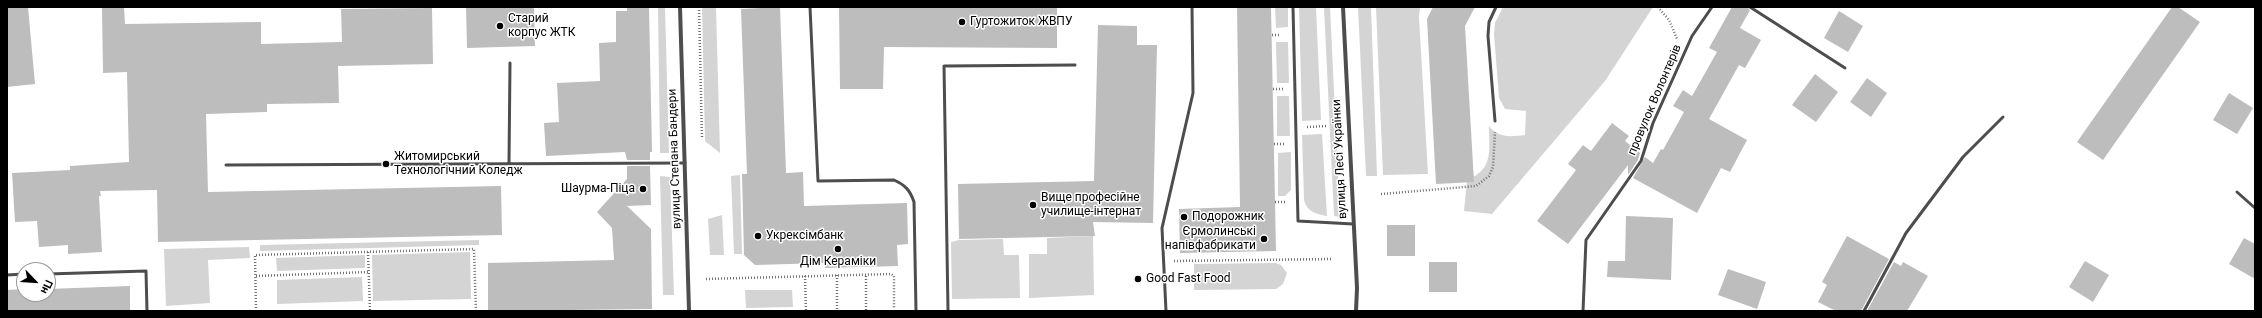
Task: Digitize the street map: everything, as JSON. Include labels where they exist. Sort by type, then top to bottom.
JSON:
[{"type":"street","name":"вулиця Степана Бандери","points":[[680,7],[689,311]]},
{"type":"street","name":"вулиця Лесі Українки","points":[[1343,7],[1357,288],[1356,311]]},
{"type":"lane","points":[[810,7],[818,181],[894,180],[902,183],[910,191],[914,202],[916,311]]},
{"type":"lane","points":[[1166,311],[1162,228],[1193,93],[1192,7]]},
{"type":"lane","points":[[1293,7],[1298,222],[1353,224]]},
{"type":"lane","points":[[1495,121],[1488,36],[1489,22],[1496,7]]},
{"type":"lane","name":"провулок Волонтерів","points":[[1583,311],[1586,240],[1640,161],[1653,123],[1681,59],[1692,36],[1712,7]]},
{"type":"lane","points":[[1750,7],[1845,68]]},
{"type":"lane","points":[[509,163],[510,63]]},
{"type":"lane","points":[[948,311],[944,66],[1075,65]]},
{"type":"lane","points":[[1864,311],[1906,233],[1963,157],[2003,116]]},
{"type":"lane","points":[[226,165],[685,163]]},
{"type":"lane","points":[[2237,192],[2255,208]]},
{"type":"lane","points":[[56,274],[146,271],[147,311]]},
{"type":"path","points":[[699,7],[702,138]]},
{"type":"path","points":[[1658,7],[1669,20],[1676,38],[1681,59]]},
{"type":"path","points":[[1382,194],[1470,188],[1484,182],[1493,167],[1495,121]]},
{"type":"path","points":[[1296,128],[1326,126]]},
{"type":"path","points":[[256,311],[255,255],[474,249],[476,310]]},
{"type":"path","points":[[368,252],[370,311]]},
{"type":"path","points":[[1164,261],[1333,259]]},
{"type":"path","points":[[256,276],[369,272]]},
{"type":"path","points":[[866,274],[866,310]]},
{"type":"path","points":[[706,279],[891,274],[894,276],[894,309]]},
{"type":"path","points":[[837,275],[837,310]]},
{"type":"path","points":[[805,276],[806,311]]},
{"type":"shaded area","points":[[658,7],[665,7],[669,153],[660,153]]},
{"type":"shaded area","points":[[702,7],[716,7],[720,153],[705,141]]},
{"type":"shaded area","points":[[1275,7],[1288,7],[1288,27],[1276,28]]},
{"type":"shaded area","points":[[1299,7],[1316,7],[1321,120],[1302,121]]},
{"type":"shaded area","points":[[1324,7],[1330,7],[1340,217],[1334,216]]},
{"type":"shaded area","points":[[1358,7],[1371,7],[1377,176],[1366,176]]},
{"type":"shaded area","points":[[1376,7],[1420,7],[1419,17],[1428,174],[1383,175]]},
{"type":"shaded area","points":[[1503,7],[1653,7],[1605,81],[1492,214],[1464,211],[1467,180],[1476,176],[1486,165],[1489,151],[1489,126],[1496,133],[1505,136],[1525,135],[1526,111],[1505,109],[1499,98],[1494,34],[1495,23]]},
{"type":"shaded area","points":[[1276,42],[1288,42],[1289,83],[1277,83]]},
{"type":"shaded area","points":[[1277,96],[1289,96],[1290,136],[1277,136]]},
{"type":"shaded area","points":[[1322,134],[1327,216],[1310,210],[1305,204],[1304,200],[1302,135]]},
{"type":"shaded area","points":[[1291,152],[1291,190],[1285,196],[1278,196],[1278,153]]},
{"type":"shaded area","points":[[740,175],[742,254],[734,254],[731,176]]},
{"type":"shaded area","points":[[660,176],[670,177],[674,295],[663,295]]},
{"type":"shaded area","points":[[722,215],[724,255],[710,255],[708,219]]},
{"type":"shaded area","points":[[1093,236],[1094,295],[1029,298],[1029,254],[1047,254],[1047,238]]},
{"type":"shaded area","points":[[1003,239],[1004,255],[1019,255],[1020,298],[952,299],[951,242],[959,240]]},
{"type":"shaded area","points":[[479,240],[479,245],[260,251],[260,245]]},
{"type":"shaded area","points":[[249,247],[250,258],[208,260],[210,303],[166,306],[164,249]]},
{"type":"shaded area","points":[[470,252],[471,299],[373,301],[372,255]]},
{"type":"shaded area","points":[[365,255],[365,268],[277,271],[276,258]]},
{"type":"shaded area","points":[[1276,263],[1281,265],[1287,273],[1283,284],[1276,289],[1194,290],[1194,264]]},
{"type":"shaded area","points":[[362,277],[363,301],[277,304],[277,280]]},
{"type":"shaded area","points":[[745,290],[792,290],[793,307],[746,308]]},
{"type":"building","points":[[7,7],[28,7],[35,84],[7,87]]},
{"type":"building","points":[[102,7],[124,7],[125,24],[261,22],[261,44],[342,42],[341,9],[432,8],[433,64],[338,66],[339,103],[267,104],[267,112],[206,114],[208,192],[501,186],[502,235],[158,242],[157,190],[100,191],[102,252],[68,254],[68,245],[39,247],[37,221],[15,222],[12,173],[70,170],[70,166],[129,162],[127,72],[103,73]]},
{"type":"building","name":"Старий корпус ЖТК","points":[[466,7],[534,7],[535,46],[467,48]]},
{"type":"building","points":[[627,7],[649,7],[652,152],[650,152],[650,160],[627,160],[625,152],[546,156],[544,123],[559,122],[557,83],[600,81],[599,43],[616,42],[616,11],[627,11]]},
{"type":"building","points":[[780,7],[786,173],[803,172],[804,206],[907,203],[908,244],[897,245],[898,266],[825,268],[824,263],[755,265],[744,255],[742,174],[747,174],[741,9]]},
{"type":"building","points":[[839,7],[1057,7],[1057,48],[884,47],[883,89],[840,89]]},
{"type":"building","points":[[1237,7],[1271,7],[1276,251],[1180,253],[1179,209],[1240,207]]},
{"type":"building","points":[[1433,7],[1475,7],[1465,26],[1474,182],[1436,184],[1427,19]]},
{"type":"building","points":[[1732,7],[1747,7],[1750,10],[1740,28],[1761,40],[1745,68],[1739,65],[1709,119],[1747,140],[1730,172],[1721,168],[1697,213],[1633,178],[1645,157],[1653,163],[1661,149],[1663,150],[1684,112],[1673,106],[1683,90],[1692,96],[1717,52],[1709,48]]},
{"type":"building","points":[[2172,7],[2178,7],[2200,22],[2103,160],[2077,142]]},
{"type":"building","points":[[1839,11],[1863,26],[1848,52],[1824,38]]},
{"type":"building","points":[[1098,25],[1137,26],[1137,45],[1157,45],[1153,223],[1093,222],[1095,236],[959,239],[958,184],[1094,181]]},
{"type":"building","points":[[1815,74],[1838,92],[1816,122],[1792,105]]},
{"type":"building","points":[[1867,78],[1887,93],[1871,117],[1850,102]]},
{"type":"building","points":[[2229,93],[2253,108],[2237,134],[2213,120]]},
{"type":"building","points":[[1612,123],[1629,136],[1625,141],[1640,153],[1638,160],[1628,175],[1628,165],[1568,244],[1537,221],[1576,170],[1568,164],[1583,145],[1591,151]]},
{"type":"building","points":[[627,166],[650,166],[651,205],[627,206],[651,229],[652,309],[488,311],[488,263],[614,260],[612,228],[597,212],[627,179]]},
{"type":"building","points":[[1626,216],[1673,218],[1671,280],[1607,277],[1608,261],[1625,261]]},
{"type":"building","points":[[1387,225],[1415,225],[1415,256],[1387,256]]},
{"type":"building","points":[[1847,236],[1889,259],[1861,311],[1836,311],[1818,302],[1827,285],[1822,282]]},
{"type":"building","points":[[2244,238],[2255,244],[2255,279],[2229,264]]},
{"type":"building","points":[[2085,261],[2109,275],[2093,302],[2069,287]]},
{"type":"building","points":[[1429,262],[1457,262],[1457,292],[1429,292]]},
{"type":"building","points":[[1894,262],[1901,266],[1903,262],[1928,276],[1907,311],[1867,311]]},
{"type":"building","points":[[1728,269],[1766,282],[1757,309],[1718,295]]},
{"type":"building","points":[[130,286],[130,311],[7,311],[7,290],[16,289],[16,302],[56,302],[56,289]]},
{"type":"place","name":"Гуртожиток ЖВПУ","points":[[962,22]]},
{"type":"place","name":"Старий корпус ЖТК","points":[[500,26]]},
{"type":"place","name":"Житомирський Технологічний Коледж","points":[[386,164]]},
{"type":"place","name":"Шаурма-Піца","points":[[643,189]]},
{"type":"place","name":"Вище професійне училище-інтернат","points":[[1033,205]]},
{"type":"place","name":"Подорожник","points":[[1184,217]]},
{"type":"place","name":"Укрексімбанк","points":[[758,236]]},
{"type":"place","name":"Єрмолинські напівфабрикати","points":[[1264,239]]},
{"type":"place","name":"Дім Кераміки","points":[[838,249]]},
{"type":"place","name":"Good Fast Food","points":[[1138,279]]}]
